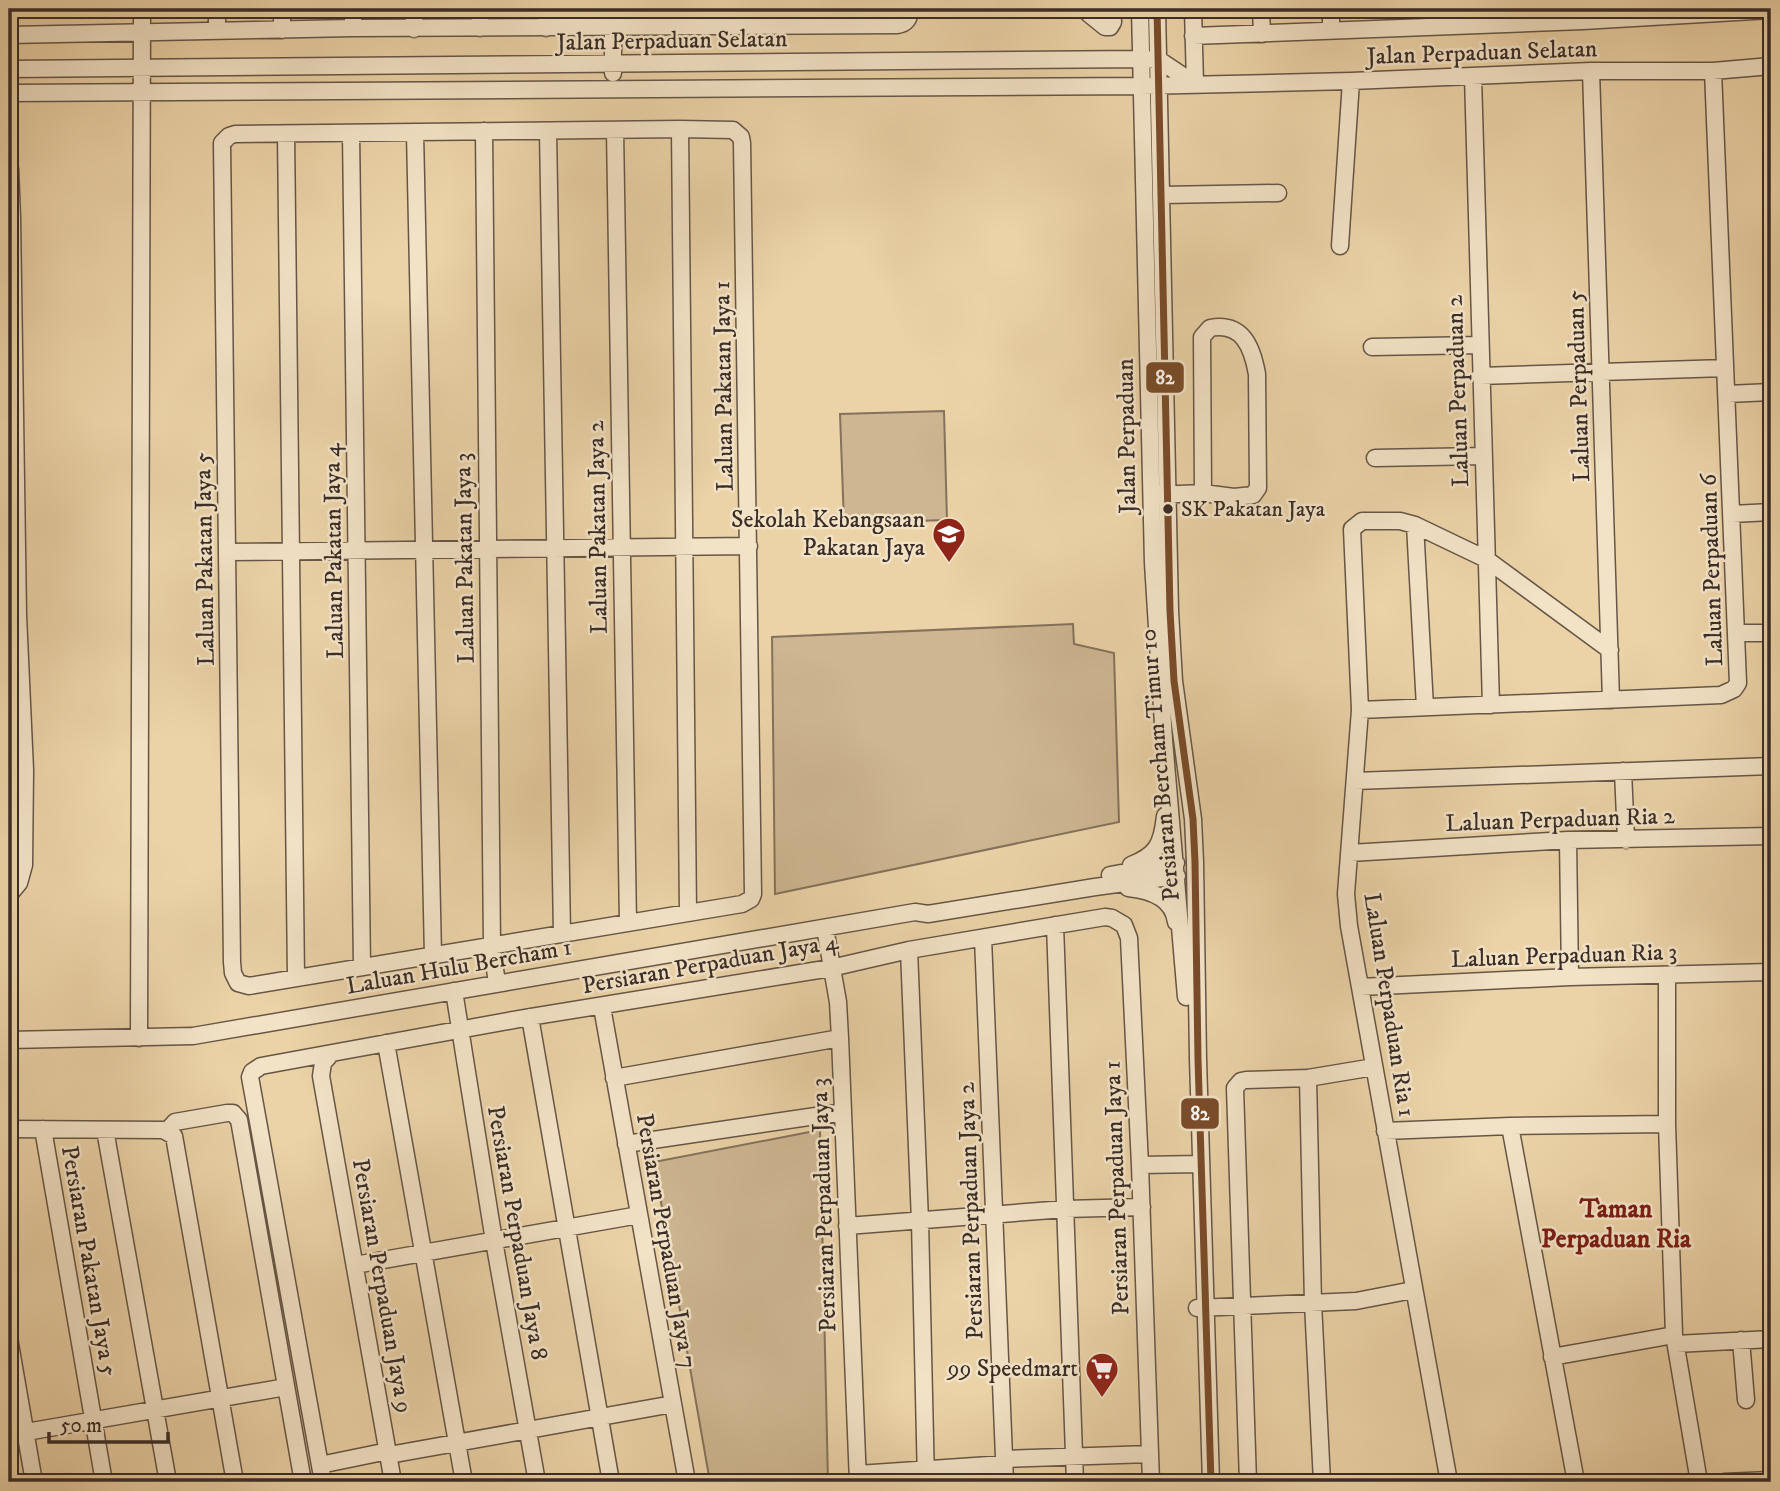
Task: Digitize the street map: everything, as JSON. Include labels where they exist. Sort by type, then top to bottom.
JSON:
[{"type":"street","points":[[139,1038],[142,9]]},
{"type":"street","points":[[216,9],[217,31]]},
{"type":"street","points":[[282,9],[282,30]]},
{"type":"street","points":[[353,9],[353,28]]},
{"type":"street","points":[[414,9],[414,29]]},
{"type":"street","points":[[480,9],[480,29]]},
{"type":"street","points":[[546,9],[546,28]]},
{"type":"street","points":[[613,9],[614,89]]},
{"type":"street","name":"Jalan Perpaduan","points":[[1140,9],[1148,330],[1158,495],[1156,634],[1164,740],[1179,869]]},
{"type":"street","points":[[1157,9],[1160,85]]},
{"type":"street","points":[[1193,9],[1195,84]]},
{"type":"street","points":[[1261,9],[1262,34]]},
{"type":"street","points":[[1331,9],[1331,31]]},
{"type":"street","points":[[1194,36],[1331,31],[1582,15],[1771,10]]},
{"type":"street","points":[[9,35],[353,28],[897,25],[906,21],[908,13]]},
{"type":"street","points":[[1089,14],[1105,27],[1110,27],[1112,16]]},
{"type":"street","points":[[1159,60],[1195,84]]},
{"type":"street","name":"Jalan Perpaduan Selatan","points":[[9,69],[1159,60]]},
{"type":"street","name":"Jalan Perpaduan Selatan","points":[[9,93],[1141,86],[1591,71],[1713,71],[1771,66]]},
{"type":"street","name":"Laluan Perpaduan 5","points":[[1591,71],[1611,700]]},
{"type":"street","name":"Laluan Perpaduan 6","points":[[1360,710],[1728,694],[1738,683],[1713,71]]},
{"type":"street","name":"Laluan Perpaduan 2","points":[[1473,76],[1491,705]]},
{"type":"street","points":[[1340,246],[1351,81]]},
{"type":"street","name":"Persiaran Bercham Timur 10","points":[[1160,85],[1164,294],[1158,495],[1179,726],[1193,819],[1197,899],[1196,1164]]},
{"type":"street","points":[[680,129],[688,913],[296,978],[286,134],[615,130],[680,129]]},
{"type":"street","name":"Laluan Pakatan Jaya 1","points":[[680,129],[728,129],[738,133],[742,143],[754,889],[751,899],[742,904],[688,913]]},
{"type":"street","name":"Laluan Pakatan Jaya 2","points":[[615,130],[628,923]]},
{"type":"street","name":"Laluan Pakatan Jaya 3","points":[[484,131],[492,946],[497,984]]},
{"type":"street","points":[[548,131],[562,934]]},
{"type":"street","name":"Laluan Pakatan Jaya 4","points":[[351,133],[362,967]]},
{"type":"street","points":[[415,133],[433,956]]},
{"type":"street","name":"Laluan Pakatan Jaya 5","points":[[286,134],[229,135],[222,144],[221,156],[232,962],[234,978],[243,986],[296,978]]},
{"type":"street","points":[[9,895],[19,883],[24,865],[17,769],[18,615],[10,169]]},
{"type":"street","points":[[1162,195],[1278,193]]},
{"type":"street","points":[[1148,330],[1160,321],[1160,300],[1164,294]]},
{"type":"street","points":[[1158,495],[1203,493],[1234,497],[1253,495],[1258,488],[1257,374],[1254,356],[1247,341],[1235,330],[1224,326],[1210,328],[1202,337],[1203,493]]},
{"type":"street","points":[[1372,347],[1479,345]]},
{"type":"street","points":[[1480,376],[1725,368]]},
{"type":"street","points":[[1727,394],[1771,392]]},
{"type":"street","points":[[1375,458],[1483,456]]},
{"type":"street","points":[[1732,514],[1771,512]]},
{"type":"street","name":"Laluan Perpaduan Ria 1","points":[[1415,525],[1400,521],[1362,521],[1352,529],[1360,710],[1347,905],[1449,1482]]},
{"type":"street","points":[[1425,707],[1415,525],[1486,559],[1610,650]]},
{"type":"street","points":[[228,552],[749,546]]},
{"type":"street","points":[[9,676],[18,615]]},
{"type":"street","points":[[1737,633],[1771,633]]},
{"type":"street","points":[[1179,726],[1187,858],[1179,869],[1189,880],[1195,930]]},
{"type":"street","points":[[1095,882],[1147,858],[1163,837],[1164,740]]},
{"type":"street","points":[[1355,781],[1771,766]]},
{"type":"street","points":[[1623,771],[1626,839]]},
{"type":"street","name":"Laluan Perpaduan Ria 2","points":[[1350,853],[1568,841],[1771,836]]},
{"type":"street","points":[[1568,841],[1570,977]]},
{"type":"street","name":"Persiaran Bercham Timur 10","points":[[1179,869],[1211,1482]]},
{"type":"street","name":"Laluan Hulu Bercham 1","points":[[9,1040],[193,1036],[915,912],[928,914],[1179,869]]},
{"type":"street","points":[[1095,882],[1146,890],[1167,902],[1175,916],[1186,990]]},
{"type":"street","name":"Persiaran Perpaduan Jaya 4","points":[[320,1465],[251,1083],[253,1072],[261,1066],[530,1017],[831,968],[909,950],[1095,919]]},
{"type":"street","name":"Persiaran Perpaduan Jaya 1","points":[[1095,919],[1119,920],[1129,938],[1142,1207],[1151,1482]]},
{"type":"street","points":[[1055,925],[1075,1482]]},
{"type":"street","name":"Persiaran Perpaduan Jaya 3","points":[[825,928],[838,1002],[858,1478]]},
{"type":"street","name":"Persiaran Perpaduan Jaya 2","points":[[983,938],[1005,1482]]},
{"type":"street","points":[[909,950],[920,1221],[926,1476]]},
{"type":"street","name":"Laluan Perpaduan Ria 3","points":[[1360,988],[1570,977],[1771,972]]},
{"type":"street","points":[[1667,975],[1667,1124],[1675,1340],[1699,1482]]},
{"type":"street","name":"Persiaran Perpaduan Jaya 8","points":[[454,991],[494,1241],[537,1482]]},
{"type":"street","name":"Persiaran Perpaduan Jaya 7","points":[[602,1007],[687,1482]]},
{"type":"street","points":[[530,1017],[611,1482]]},
{"type":"street","points":[[614,1078],[840,1038]]},
{"type":"street","points":[[386,1043],[464,1482]]},
{"type":"street","name":"Persiaran Perpaduan Jaya 9","points":[[332,1054],[321,1069],[325,1098],[393,1482]]},
{"type":"street","points":[[1248,1482],[1235,1088],[1241,1081],[1246,1080],[1308,1078],[1374,1067]]},
{"type":"street","points":[[1308,1078],[1313,1303],[1322,1482]]},
{"type":"street","points":[[626,1144],[843,1112]]},
{"type":"street","points":[[167,1131],[175,1122],[227,1113],[233,1113],[239,1120],[303,1482]]},
{"type":"street","points":[[1385,1131],[1667,1124]]},
{"type":"street","points":[[1510,1126],[1576,1482]]},
{"type":"street","points":[[9,1129],[167,1131],[174,1136],[235,1482]]},
{"type":"street","name":"Persiaran Pakatan Jaya 5","points":[[43,1129],[104,1482]]},
{"type":"street","points":[[105,1130],[168,1482]]},
{"type":"street","points":[[1140,1165],[1196,1164]]},
{"type":"street","points":[[848,1226],[1065,1209],[1142,1207]]},
{"type":"street","points":[[355,1265],[639,1215]]},
{"type":"street","points":[[1201,1308],[1356,1300],[1413,1290]]},
{"type":"street","name":"Persiaran Bercham Timur 10","points":[[1201,1308],[1202,1482]]},
{"type":"street","points":[[9,1338],[34,1482]]},
{"type":"street","points":[[1552,1357],[1675,1340],[1771,1339]]},
{"type":"street","points":[[1741,1340],[1746,1400]]},
{"type":"street","points":[[9,1435],[286,1387]]},
{"type":"street","points":[[323,1482],[320,1465],[673,1404]]},
{"type":"street","points":[[858,1478],[926,1476],[1004,1462],[1150,1454]]},
{"type":"street","points":[[1724,1482],[1771,1480]]},
{"type":"shaded area","points":[[944,411],[947,520],[844,523],[840,414]]},
{"type":"shaded area","points":[[1073,624],[1074,644],[1114,653],[1119,822],[775,894],[772,637]]},
{"type":"shaded area","points":[[820,1130],[828,1482],[710,1482],[654,1162]]},
{"type":"transit line","name":"82","points":[[1157,9],[1170,611],[1174,681],[1193,819],[1211,1482]]},
{"type":"place","name":"SK Pakatan Jaya","points":[[1168,509]]},
{"type":"place","name":"Sekolah Kebangsaan Pakatan Jaya","points":[[949,564]]},
{"type":"place","name":"99 Speedmart","points":[[1102,1399]]},
{"type":"district","name":"Taman Perpaduan Ria","points":[[1616,1224]]}]
